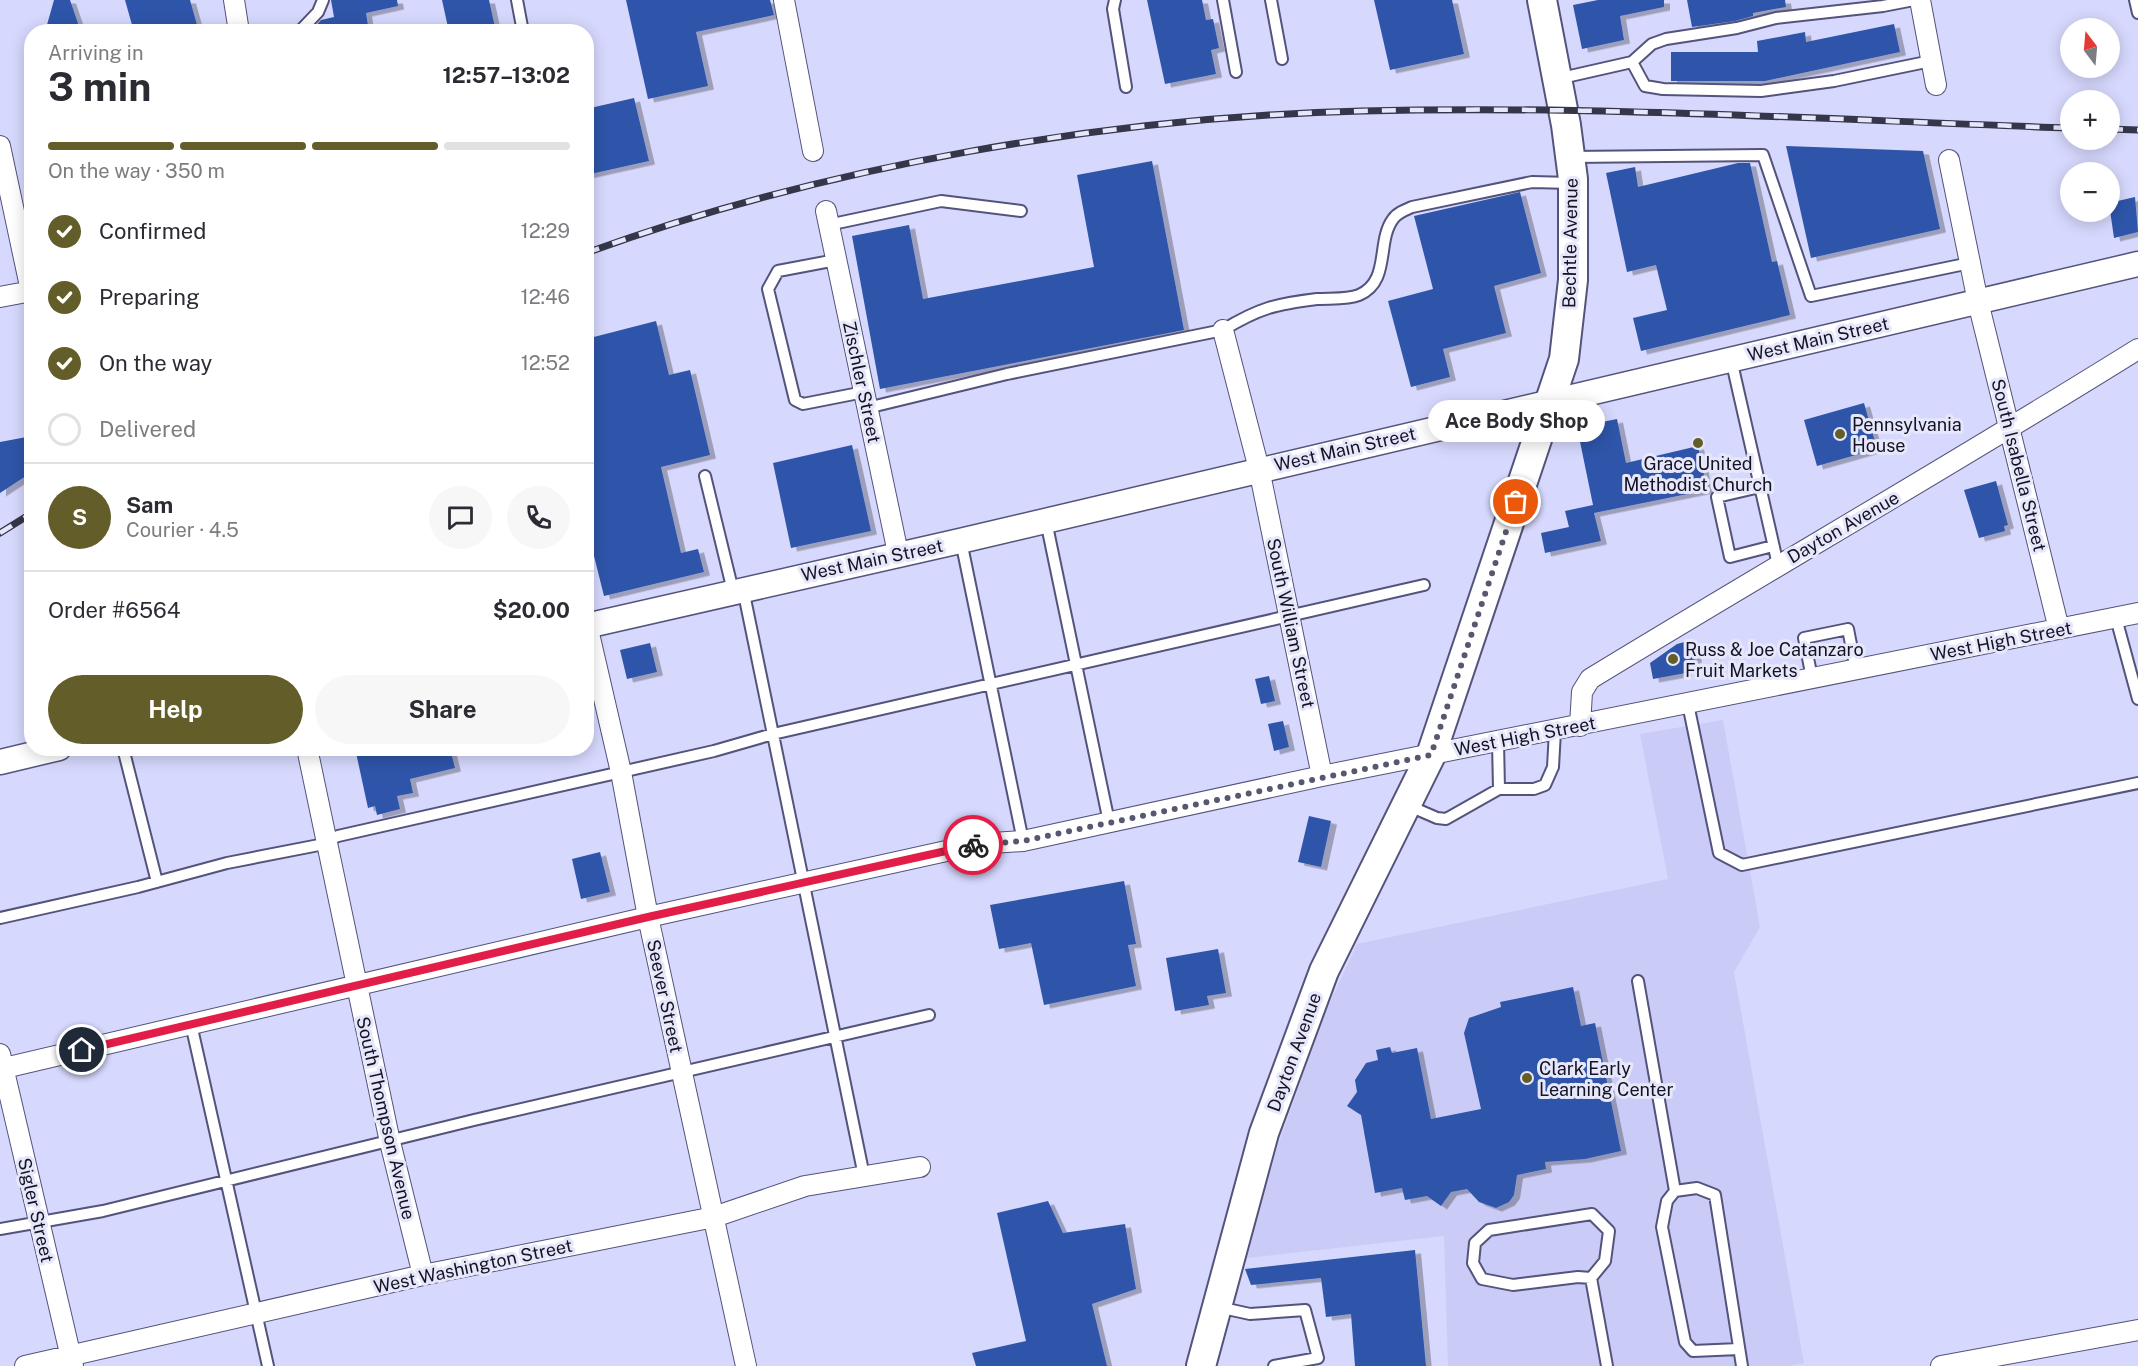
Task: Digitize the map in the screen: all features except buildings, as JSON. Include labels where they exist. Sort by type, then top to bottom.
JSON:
[{"type":"main road","name":"Bechtle Avenue","points":[[1431,755],[1564,359],[1573,280],[1572,170],[1542,0]]},
{"type":"main road","name":"Dayton Avenue","points":[[1201,1366],[1264,1133],[1324,971],[1431,755]]},
{"type":"street","points":[[234,0],[237,24]]},
{"type":"street","points":[[784,0],[813,151]]},
{"type":"street","points":[[1920,0],[1936,85]]},
{"type":"street","points":[[0,146],[24,258]]},
{"type":"street","name":"South Isabella Street","points":[[1949,160],[1978,302],[2059,629]]},
{"type":"street","name":"Zischler Street","points":[[827,218],[898,553]]},
{"type":"street","name":"West Main Street","points":[[594,623],[898,553],[960,541],[1551,400],[2138,264]]},
{"type":"street","points":[[0,297],[24,292]]},
{"type":"street","name":"South William Street","points":[[1223,330],[1259,469],[1322,776]]},
{"type":"street","name":"Dayton Avenue","points":[[1580,726],[1582,692],[1590,679],[1775,556],[2010,429],[2138,349]]},
{"type":"street","name":"West High Street","points":[[1,1064],[191,1024],[648,917],[978,844],[1023,841],[1322,776],[2138,613]]},
{"type":"street","name":"Seever Street","points":[[594,655],[621,772],[648,917],[746,1366]]},
{"type":"street","points":[[0,762],[25,756]]},
{"type":"street","name":"South Thompson Avenue","points":[[309,756],[390,1142],[423,1275]]},
{"type":"street","name":"Sigler Street","points":[[1,1064],[71,1361]]},
{"type":"street","name":"West Washington Street","points":[[25,1366],[71,1361],[423,1275],[714,1217],[804,1186],[920,1167]]},
{"type":"street","points":[[1941,1366],[2138,1330]]},
{"type":"lane","points":[[307,24],[318,12],[323,0]]},
{"type":"lane","points":[[517,0],[522,24]]},
{"type":"lane","points":[[1115,0],[1113,9],[1126,87]]},
{"type":"lane","points":[[1223,0],[1236,72]]},
{"type":"lane","points":[[1271,0],[1282,59]]},
{"type":"lane","points":[[1557,79],[1632,62],[1652,44],[1666,39],[1737,28],[1776,18],[1883,6],[1914,0]]},
{"type":"lane","points":[[2135,0],[2138,13]]},
{"type":"lane","points":[[1632,62],[1645,86],[1663,89],[1761,91],[1834,81],[1931,61]]},
{"type":"lane","points":[[836,260],[778,271],[770,280],[768,289],[792,391],[795,400],[803,404],[866,400],[1007,374],[1223,330],[1246,316],[1273,304],[1358,296],[1374,284],[1381,267],[1389,224],[1395,216],[1412,207],[1532,182],[1572,170],[1762,155],[1811,296],[1970,263]]},
{"type":"lane","points":[[827,218],[941,201],[1021,211]]},
{"type":"lane","points":[[1731,359],[1760,487],[1775,556],[1730,557],[1717,497],[1760,487]]},
{"type":"lane","points":[[705,476],[738,590],[773,734],[864,1176]]},
{"type":"lane","points":[[1046,520],[1078,663],[1109,822]]},
{"type":"lane","points":[[960,541],[1023,841]]},
{"type":"lane","points":[[0,918],[157,882],[227,863],[319,845],[338,836],[621,772],[773,734],[1289,614],[1425,585]]},
{"type":"lane","points":[[2116,618],[2138,699]]},
{"type":"lane","points":[[1812,678],[1804,638],[1848,629],[1856,670]]},
{"type":"lane","points":[[1688,704],[1719,853],[1742,865],[2138,783]]},
{"type":"lane","points":[[1406,804],[1437,818],[1446,819],[1499,789],[1534,789],[1545,784],[1553,767],[1555,731]]},
{"type":"lane","points":[[1498,742],[1499,789]]},
{"type":"lane","points":[[125,756],[157,882]]},
{"type":"lane","points":[[1638,981],[1675,1191]]},
{"type":"lane","points":[[0,1229],[103,1211],[682,1071],[929,1015]]},
{"type":"lane","points":[[191,1024],[268,1366]]},
{"type":"lane","points":[[1739,1349],[1693,1351],[1685,1342],[1662,1227],[1667,1201],[1675,1191],[1697,1188],[1715,1195],[1742,1366]]},
{"type":"lane","points":[[1592,1214],[1609,1231],[1605,1262],[1591,1278],[1578,1277],[1513,1285],[1482,1279],[1473,1263],[1475,1243],[1489,1230],[1592,1214]]},
{"type":"lane","points":[[1591,1278],[1607,1366]]},
{"type":"lane","points":[[1217,1307],[1250,1314],[1305,1310],[1318,1358],[1274,1366]]},
{"type":"shaded area","name":"Clark Early Learning Center","points":[[1723,720],[1760,927],[1734,972],[1804,1363],[1788,1366],[1448,1366],[1444,1236],[1247,1258],[1278,1145],[1326,1011],[1357,944],[1668,879],[1640,734]]},
{"type":"railway","points":[[594,250],[678,222],[772,195],[870,171],[968,152],[1167,123],[1266,115],[1362,111],[1539,110],[1716,114],[2060,128]]},
{"type":"railway","points":[[2120,129],[2138,130]]},
{"type":"railway","points":[[0,533],[24,518]]},
{"type":"way so far","points":[[973,845],[1023,841],[1322,776],[1431,755],[1516,502]]},
{"type":"place","name":"Pennsylvania House","points":[[1840,434]]},
{"type":"place","name":"Grace United Methodist Church","points":[[1698,443]]},
{"type":"place","name":"Ace Body Shop","points":[[1516,502]]},
{"type":"place","name":"Russ & Joe Catanzaro Fruit Markets","points":[[1673,659]]},
{"type":"place","name":"Clark Early Learning Center","points":[[1527,1078]]},
{"type":"route","points":[[82,1050],[648,917],[973,845]]}]
